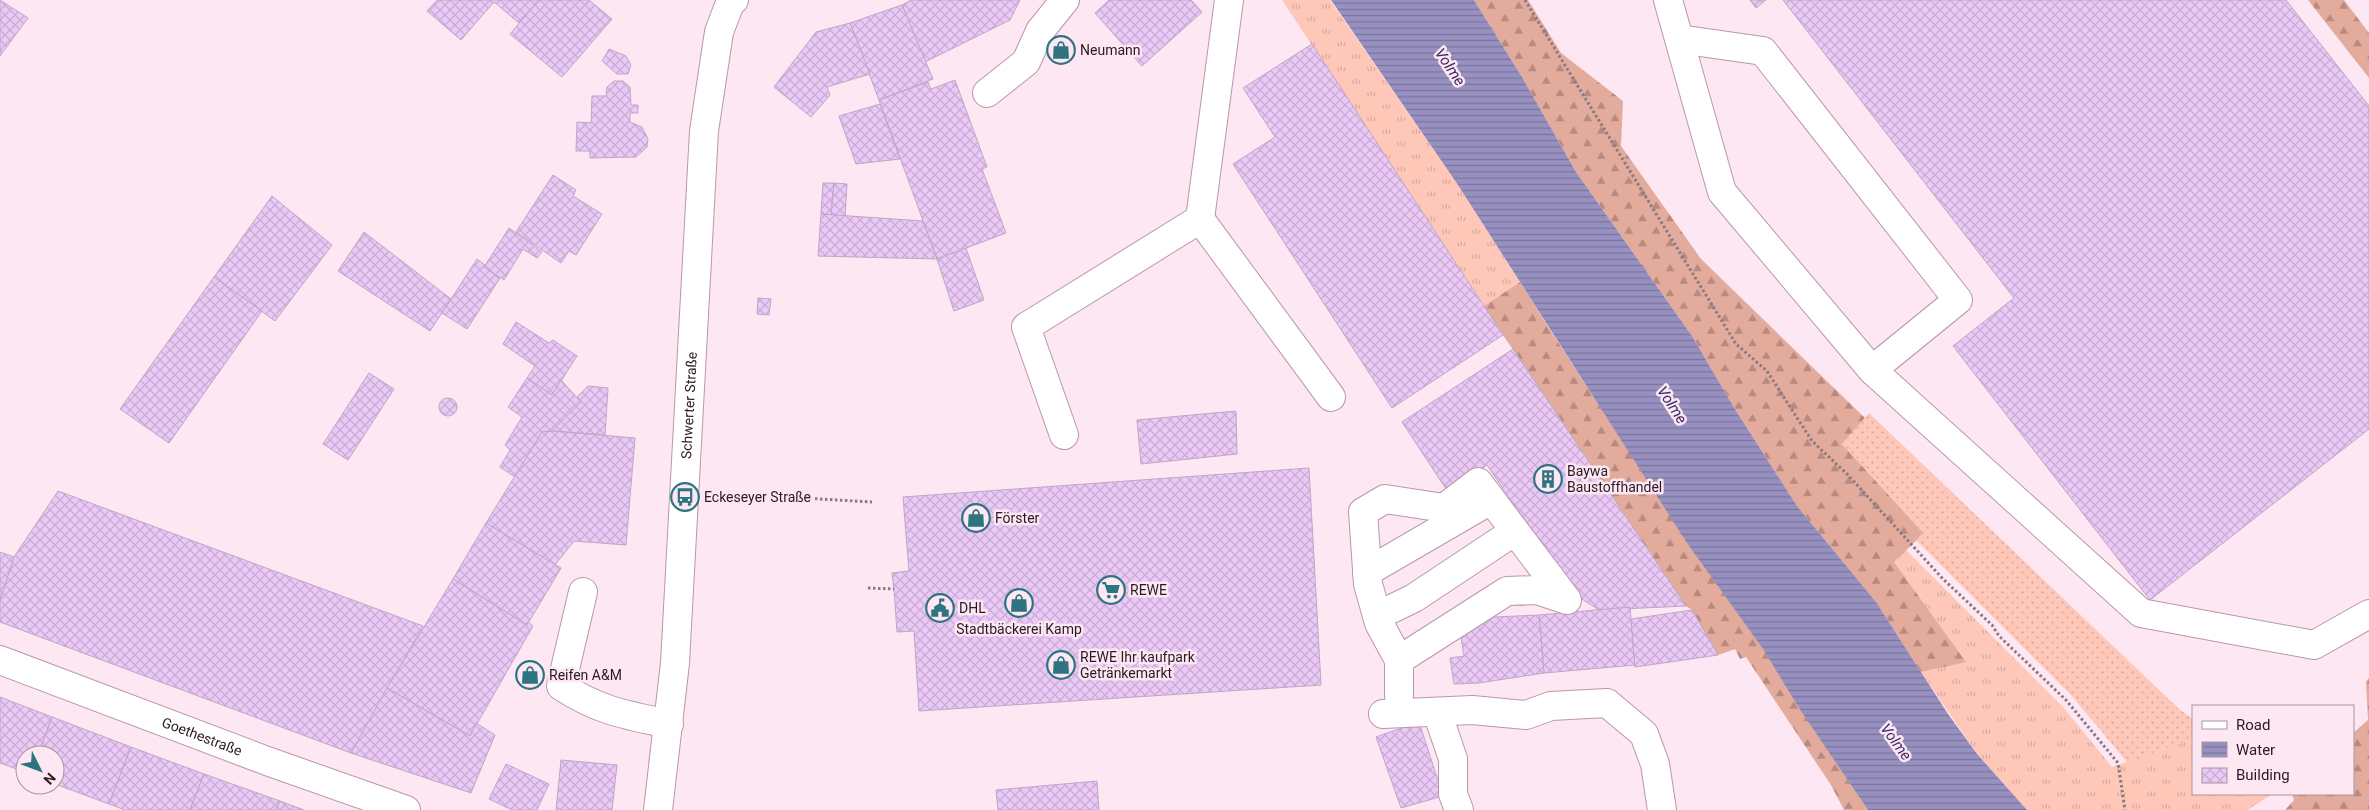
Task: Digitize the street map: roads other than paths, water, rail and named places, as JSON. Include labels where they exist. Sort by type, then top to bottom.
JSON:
[{"type":"main road","points":[[987,93],[1026,62],[1040,31],[1065,0]]},
{"type":"main road","points":[[1229,0],[1200,219],[1331,397]]},
{"type":"main road","points":[[1668,0],[1722,192],[1872,370],[2141,613],[2314,644],[2369,614]]},
{"type":"main road","name":"Schwerter Straße","points":[[658,810],[675,663],[704,131],[719,32],[730,1]]},
{"type":"main road","points":[[1679,39],[1763,51],[1958,300],[1872,370]]},
{"type":"main road","points":[[1064,435],[1026,327],[1200,219]]},
{"type":"main road","points":[[1399,660],[1507,591],[1537,590],[1567,600],[1478,482],[1444,508],[1385,499],[1363,512],[1367,572],[1377,616],[1399,660],[1391,705],[1437,712],[1472,710],[1526,715],[1551,706],[1607,703],[1644,734],[1655,764],[1662,810]]},
{"type":"main road","points":[[1367,572],[1491,500]]},
{"type":"main road","points":[[1377,616],[1414,598],[1515,531]]},
{"type":"main road","points":[[583,592],[561,686],[579,698],[607,711],[669,724]]},
{"type":"main road","name":"Goethestraße","points":[[0,660],[406,810]]},
{"type":"main road","points":[[1437,712],[1452,760],[1454,794],[1459,810]]},
{"type":"water","name":"Volme","points":[[1331,0],[1474,0],[1522,77],[1576,172],[1692,336],[1733,406],[1797,506],[1876,602],[1948,714],[1977,754],[2027,810],[1868,810],[1801,711],[1763,649],[1687,543],[1458,185]]},
{"type":"place","name":"Neumann","points":[[1061,50]]},
{"type":"place","name":"Baywa Baustoffhandel","points":[[1548,479]]},
{"type":"place","name":"Eckeseyer Straße","points":[[685,497]]},
{"type":"place","name":"Förster","points":[[976,518]]},
{"type":"place","name":"REWE","points":[[1111,590]]},
{"type":"place","name":"Stadtbäckerei Kamp","points":[[1019,603]]},
{"type":"place","name":"DHL","points":[[940,608]]},
{"type":"place","name":"REWE Ihr kaufpark Getränkemarkt","points":[[1061,665]]},
{"type":"place","name":"Reifen A&M","points":[[530,675]]}]
